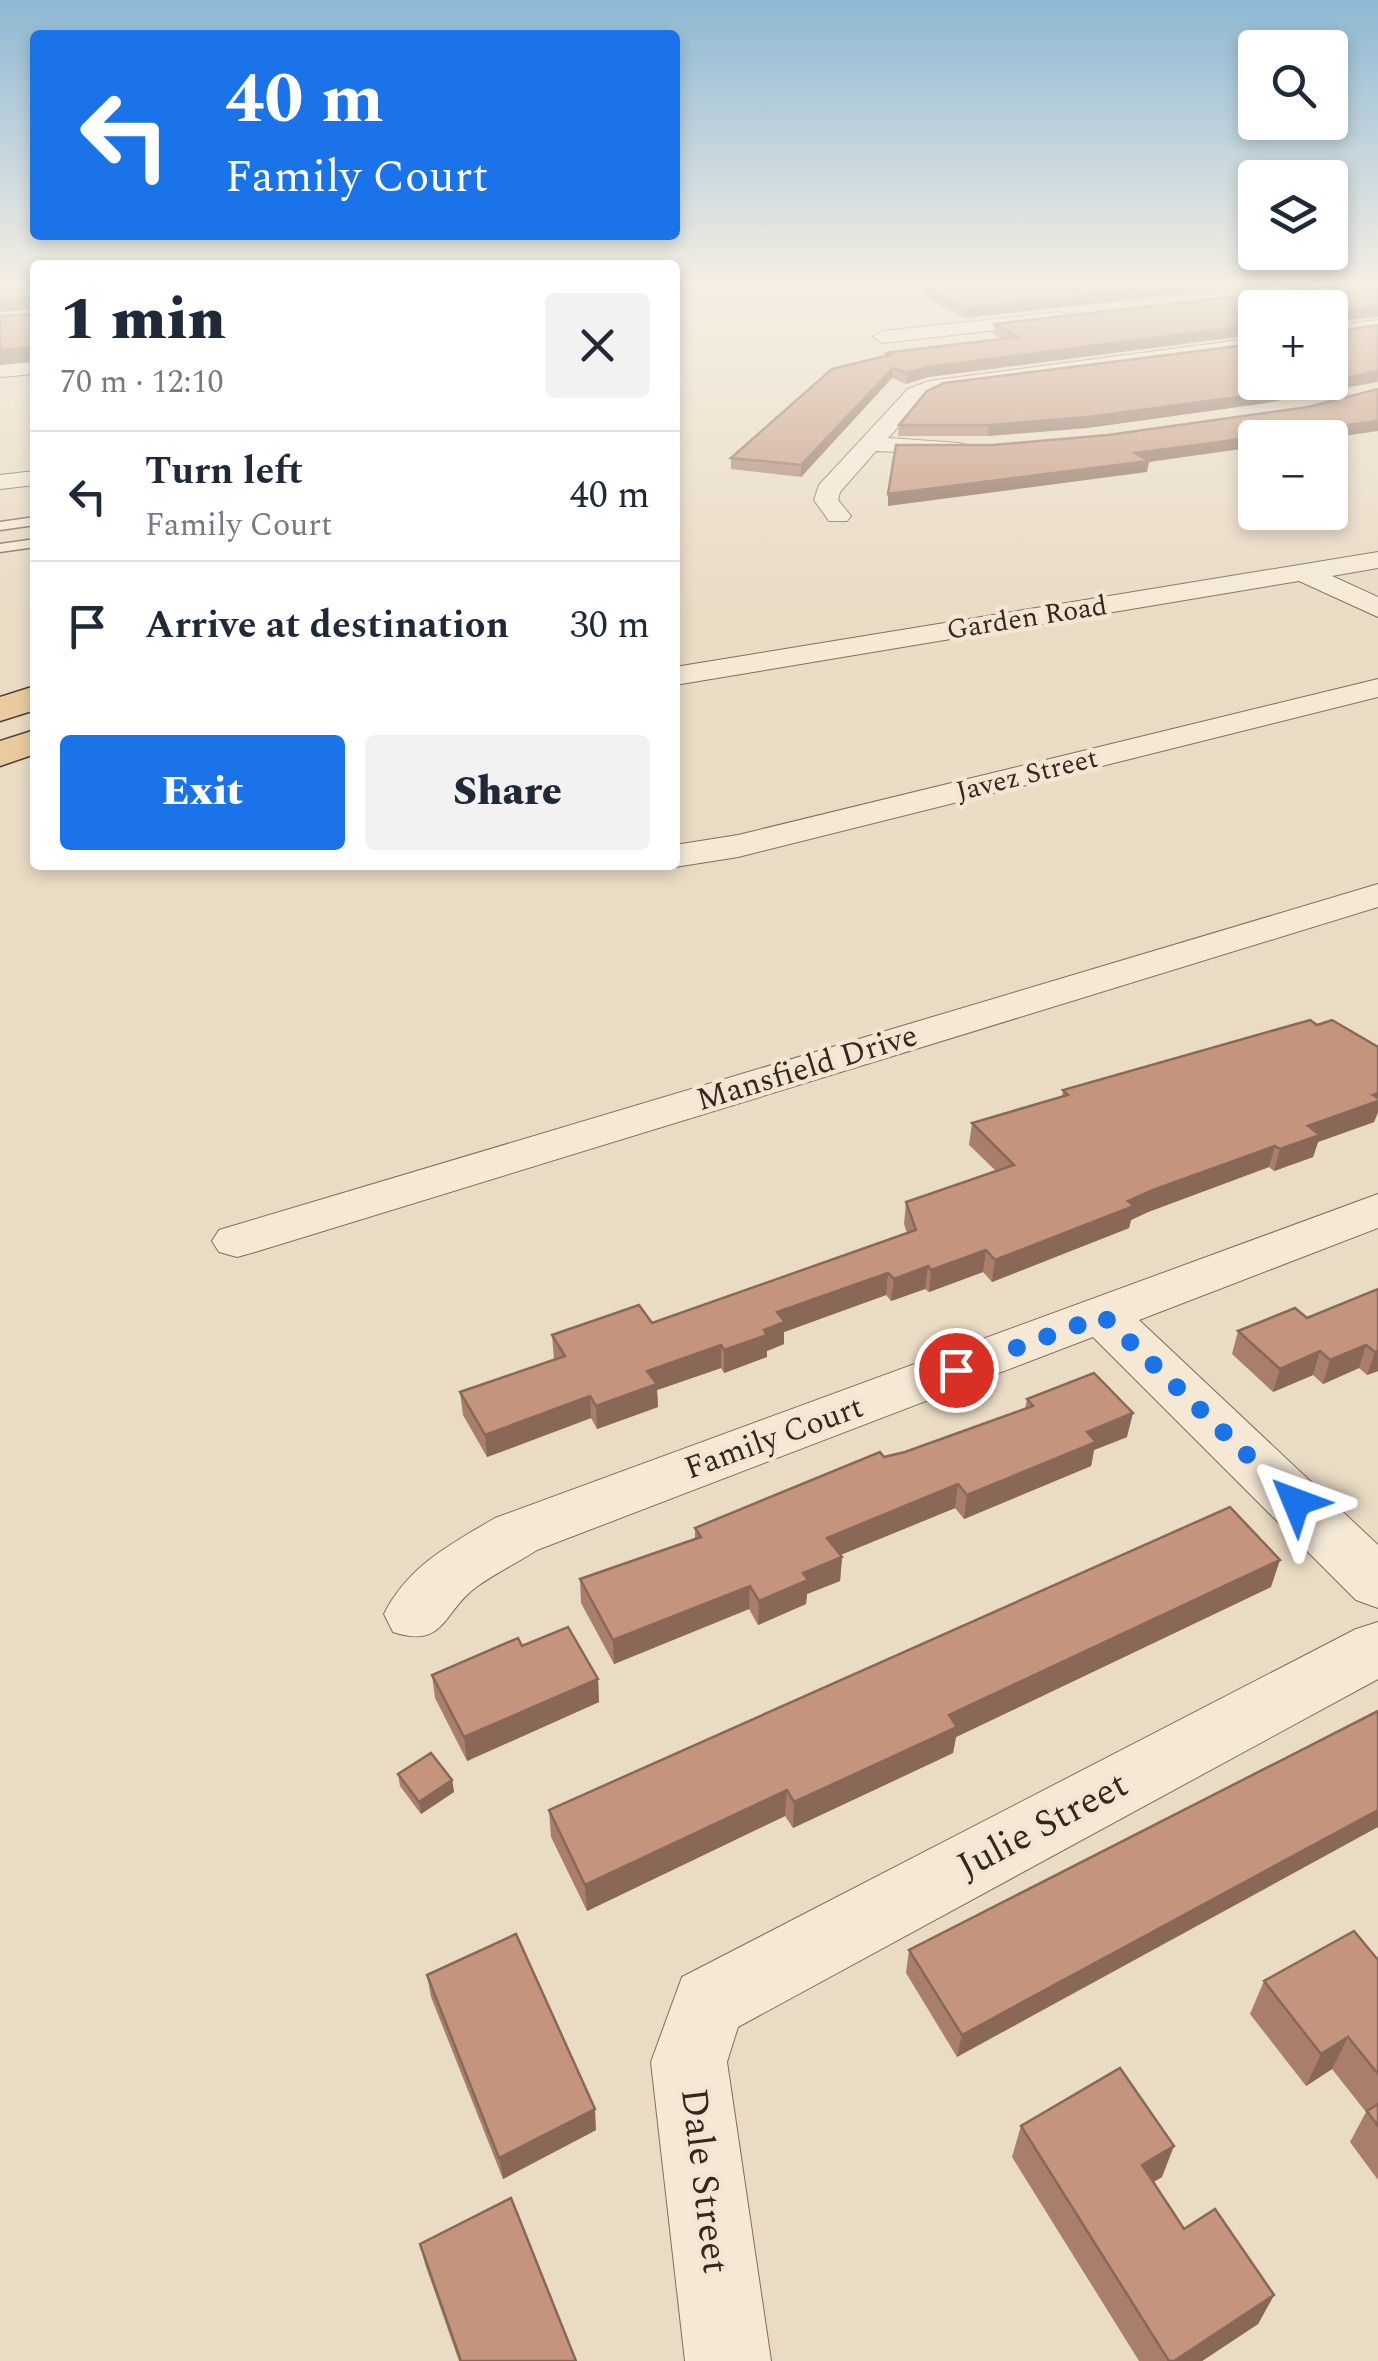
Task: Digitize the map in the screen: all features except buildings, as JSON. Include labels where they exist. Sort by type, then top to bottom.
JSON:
[{"type":"main road","points":[[0,710],[30,699]]},
{"type":"main road","points":[[0,754],[30,743]]},
{"type":"street","points":[[838,516],[830,508],[828,490],[920,393]]},
{"type":"street","points":[[870,444],[983,450]]},
{"type":"street","points":[[0,482],[30,479]]},
{"type":"street","name":"Garden Road","points":[[680,675],[1378,560]]},
{"type":"street","points":[[1302,572],[1378,608]]},
{"type":"street","name":"Javez Street","points":[[680,855],[738,846],[1378,688]]},
{"type":"street","name":"Mansfield Drive","points":[[236,1241],[1378,896]]},
{"type":"street","name":"Family Court","points":[[415,1614],[452,1573],[516,1534],[1378,1210]]},
{"type":"street","points":[[1103,1316],[1378,1583]]},
{"type":"street","name":"Julie Street","points":[[708,2004],[1378,1648]]},
{"type":"street","name":"Dale Street","points":[[708,2004],[688,2062],[728,2361]]},
{"type":"lane","points":[[0,526],[30,522]]},
{"type":"lane","points":[[0,548],[30,544]]},
{"type":"route","points":[[956,1370],[1103,1316],[1296,1502]]}]
